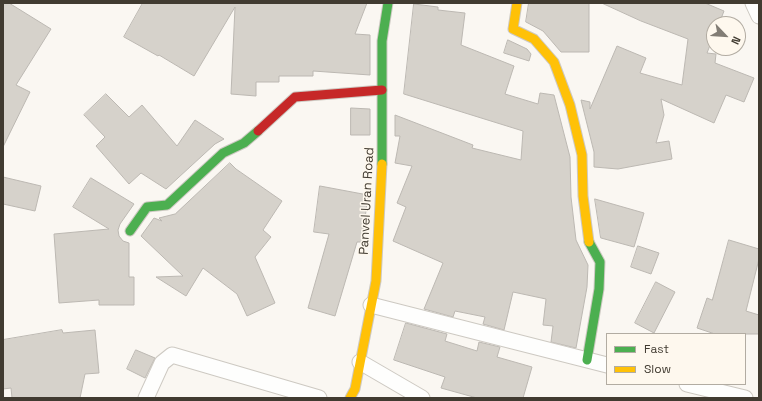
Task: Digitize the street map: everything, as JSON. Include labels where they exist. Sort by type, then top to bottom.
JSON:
[{"type":"street","name":"Panvel Uran Road","points":[[350,398],[355,389],[376,281],[383,148],[382,41],[388,3]]},
{"type":"street","points":[[517,3],[513,29],[534,39],[554,62],[570,105],[582,155],[583,196],[588,239],[600,262],[599,289],[587,360]]},
{"type":"street","points":[[753,3],[759,16]]},
{"type":"street","points":[[130,231],[147,207],[167,205],[223,154],[244,143],[294,98],[382,90]]},
{"type":"street","points":[[371,305],[606,365]]},
{"type":"street","points":[[146,398],[162,363],[172,355],[319,398]]},
{"type":"street","points":[[360,362],[422,398]]},
{"type":"street","points":[[691,385],[745,398]]},
{"type":"building","points":[[3,3],[9,3],[51,29],[16,85],[30,92],[3,147]]},
{"type":"building","points":[[143,3],[367,3],[355,34],[370,35],[370,75],[313,71],[313,76],[279,76],[279,82],[256,82],[256,96],[231,94],[235,7],[194,76],[159,55],[158,56],[124,37]]},
{"type":"building","points":[[529,3],[589,3],[589,52],[561,52],[543,31],[526,22]]},
{"type":"building","points":[[602,3],[705,3],[724,11],[722,16],[706,16],[706,56],[716,56],[715,63],[754,78],[744,102],[726,95],[714,123],[661,99],[664,115],[656,143],[669,141],[672,159],[618,169],[594,167],[594,152],[581,100],[590,102],[590,109],[617,46],[646,58],[640,73],[682,85],[688,39],[641,21]]},
{"type":"building","points":[[414,4],[438,7],[438,10],[465,13],[461,45],[514,66],[505,94],[538,104],[540,93],[554,95],[570,157],[571,197],[576,240],[588,265],[587,287],[576,348],[551,342],[553,326],[543,325],[546,299],[513,292],[504,330],[483,324],[485,317],[455,311],[453,317],[424,309],[443,263],[393,241],[406,207],[397,203],[412,166],[395,163],[400,136],[395,136],[395,115],[473,145],[472,148],[521,160],[523,131],[404,94]]},
{"type":"building","points":[[508,40],[527,49],[531,54],[529,61],[504,53]]},
{"type":"building","points":[[106,94],[129,117],[142,105],[177,146],[195,120],[224,139],[215,144],[166,189],[141,173],[129,184],[96,146],[105,137],[84,115]]},
{"type":"building","points":[[351,108],[370,109],[370,135],[351,135]]},
{"type":"building","points":[[230,163],[236,169],[282,201],[263,230],[271,237],[255,257],[275,303],[247,316],[237,294],[203,268],[186,296],[156,277],[183,276],[141,236],[154,218],[162,221],[159,218],[175,214]]},
{"type":"building","points":[[3,177],[41,186],[35,211],[3,204]]},
{"type":"building","points":[[91,178],[134,204],[120,224],[118,230],[119,236],[123,241],[129,243],[129,277],[134,277],[134,305],[99,305],[99,300],[59,303],[54,234],[109,229],[73,207]]},
{"type":"building","points":[[320,186],[368,195],[362,242],[357,242],[335,316],[308,308],[329,234],[314,232]]},
{"type":"building","points":[[595,199],[644,213],[634,247],[601,238]]},
{"type":"building","points":[[729,240],[759,249],[759,259],[746,311],[759,315],[759,334],[712,333],[697,328],[707,298],[712,300]]},
{"type":"building","points":[[638,246],[659,253],[651,274],[631,267]]},
{"type":"building","points":[[656,282],[675,292],[654,333],[635,323]]},
{"type":"building","points":[[406,323],[447,334],[445,341],[477,351],[479,342],[500,347],[497,357],[532,367],[523,398],[477,398],[441,388],[445,377],[394,360]]},
{"type":"building","points":[[62,330],[63,333],[95,330],[99,373],[85,374],[80,398],[12,398],[11,388],[3,389],[3,340]]},
{"type":"building","points":[[136,350],[155,358],[145,378],[127,369]]},
{"type":"traffic: fast","points":[[382,164],[382,41],[388,3]]},
{"type":"traffic: fast","points":[[130,231],[147,207],[167,205],[223,153],[244,143],[258,131]]},
{"type":"traffic: fast","points":[[587,360],[599,289],[600,262],[589,242]]},
{"type":"traffic: slow","points":[[517,3],[513,29],[534,39],[554,62],[570,105],[582,155],[583,196],[589,242]]},
{"type":"traffic: slow","points":[[350,398],[355,389],[376,281],[382,164]]},
{"type":"traffic: jam","points":[[258,131],[295,97],[382,90]]}]
